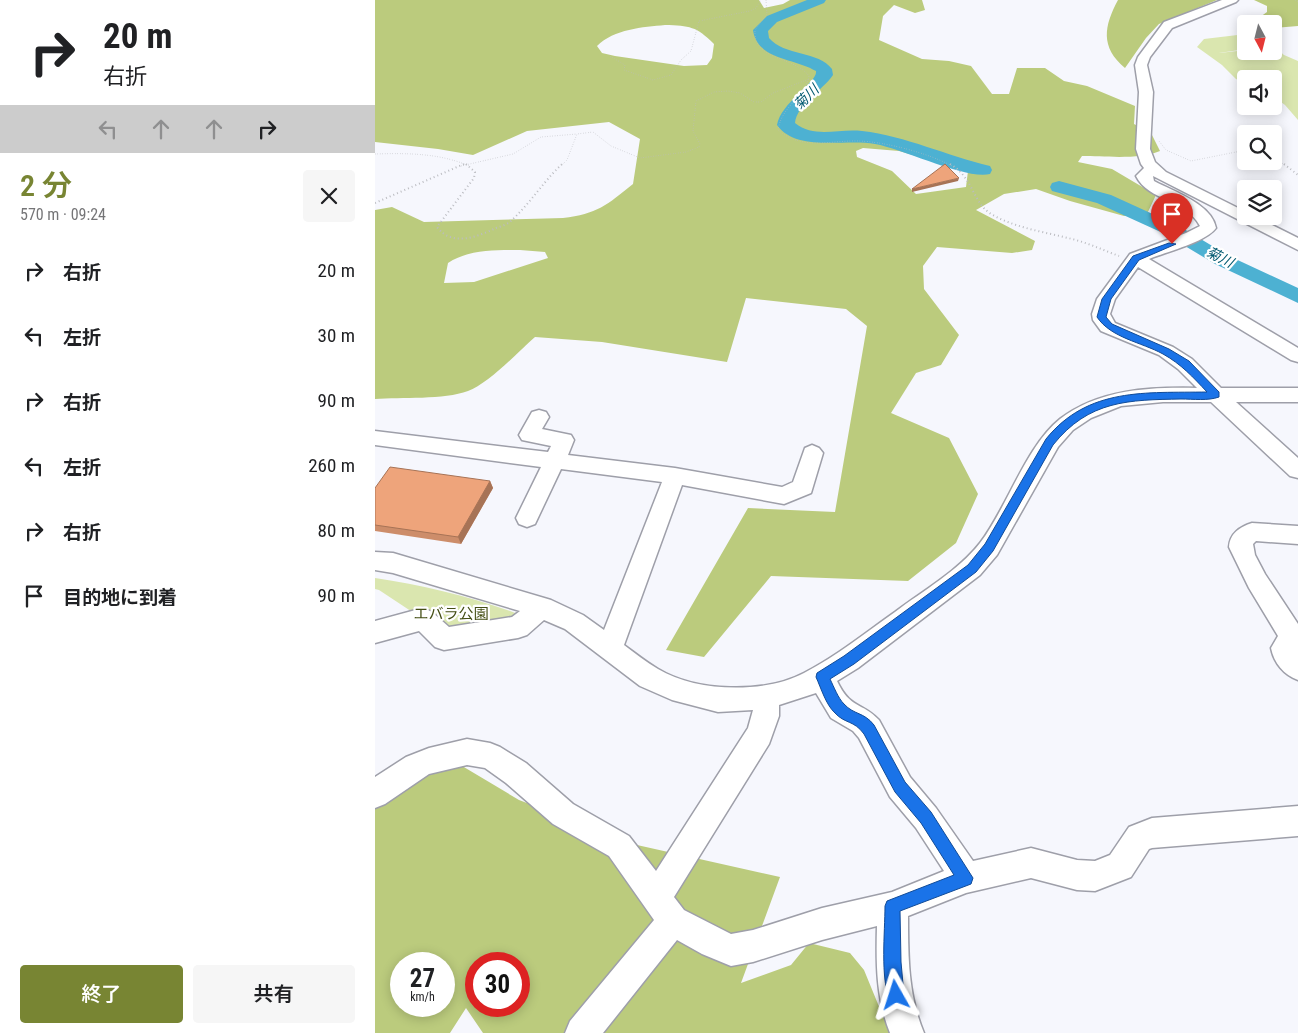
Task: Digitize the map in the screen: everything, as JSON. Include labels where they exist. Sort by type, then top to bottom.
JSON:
[{"type":"street","points":[[1232,0],[1168,25],[1144,58],[1141,65],[1146,92],[1143,149],[1145,159],[1153,169],[1298,244]]},
{"type":"street","points":[[1153,169],[1144,176],[1148,184],[1184,201],[1208,225],[1207,228],[1187,239],[1135,260],[1106,299],[1101,314],[1103,320],[1108,326],[1166,351],[1185,364],[1298,470]]},
{"type":"street","points":[[1135,260],[1298,356]]},
{"type":"street","points":[[375,561],[393,563],[542,607],[574,622],[649,678],[681,692],[718,700],[766,697],[809,684],[822,677],[849,660],[972,568],[989,548],[1050,442],[1058,432],[1079,415],[1105,402],[1129,397],[1162,394],[1298,395]]},
{"type":"street","points":[[527,518],[564,440],[529,435],[539,417]]},
{"type":"street","points":[[375,438],[675,476],[784,496],[803,487],[811,454]]},
{"type":"street","points":[[610,648],[675,476]]},
{"type":"street","points":[[1298,535],[1252,532],[1241,540],[1241,547],[1249,565],[1295,639],[1285,648],[1285,654],[1298,669]]},
{"type":"street","points":[[375,632],[423,619],[444,639],[518,627],[542,607]]},
{"type":"street","points":[[822,677],[838,708],[863,721],[900,787],[926,818],[965,878]]},
{"type":"street","points":[[582,1033],[665,909],[759,734],[766,716],[766,697]]},
{"type":"street","points":[[375,794],[416,766],[437,759],[467,752],[490,756],[515,773],[563,814],[619,846],[665,909],[713,943],[731,950],[753,946],[822,924],[892,906],[965,878],[1031,863],[1077,875],[1095,876],[1119,866],[1139,837],[1152,833],[1298,821]]},
{"type":"street","points":[[892,906],[893,962],[896,995],[901,1020],[907,1033]]},
{"type":"path","points":[[609,56],[625,64],[623,70],[628,72],[650,79],[666,78],[674,73],[681,60],[691,51],[699,21],[750,11],[756,8],[761,0]]},
{"type":"path","points":[[767,0],[767,14],[755,30],[755,43],[758,48],[770,55],[803,68],[809,78],[806,88],[781,115],[778,130],[782,135],[793,140],[817,144],[859,141],[872,143],[936,160],[956,168],[963,174],[977,193],[985,210],[994,216],[1031,230],[1083,242],[1135,260]]},
{"type":"path","points":[[375,203],[467,163],[513,154],[541,137],[593,132],[611,146],[640,158],[649,159],[693,151],[700,144],[693,131],[696,101],[714,92],[728,91],[739,93],[754,102],[761,102],[773,93],[809,78]]},
{"type":"path","points":[[1157,133],[1162,146],[1187,160],[1198,160],[1237,152]]},
{"type":"path","points":[[375,154],[415,154],[467,163],[473,167],[475,172],[474,178],[437,228],[443,235],[454,239],[473,238],[512,221],[548,178],[567,160],[577,134]]},
{"type":"path","points":[[1282,163],[1298,175]]},
{"type":"green space","points":[[375,0],[759,0],[764,8],[783,4],[790,0],[922,0],[925,10],[915,13],[894,5],[883,16],[879,40],[922,59],[949,61],[971,66],[992,94],[1009,94],[1017,68],[1045,68],[1064,81],[1087,86],[1135,106],[1134,124],[1151,133],[1160,151],[1132,157],[1082,156],[1078,162],[1112,169],[1156,195],[1148,212],[1124,216],[1036,189],[1004,194],[976,210],[1035,241],[1032,250],[1012,253],[937,247],[923,266],[924,289],[959,335],[941,365],[916,373],[891,413],[949,438],[978,494],[956,543],[908,581],[771,576],[704,657],[666,650],[748,508],[835,512],[867,326],[846,309],[746,298],[727,362],[602,342],[535,337],[494,375],[468,391],[447,396],[375,399],[375,210],[392,207],[424,222],[563,218],[585,214],[608,203],[633,184],[640,139],[609,122],[527,131],[473,155],[375,142]],"holes":[[[665,25],[692,28],[714,44],[712,58],[707,65],[684,66],[615,56],[602,53],[597,46],[620,32]],[[863,148],[899,151],[968,171],[966,187],[916,194],[892,171],[857,157],[856,151]],[[492,250],[545,252],[548,258],[474,282],[444,283],[448,263],[465,255]]]},
{"type":"green space","points":[[1118,0],[1217,0],[1159,24],[1146,38],[1125,68],[1111,52],[1107,36],[1107,27]]},
{"type":"green space","points":[[1254,0],[1298,0],[1298,26],[1283,27],[1283,15],[1263,15],[1267,12],[1267,6]]},
{"type":"green space","points":[[1237,35],[1237,50],[1219,53],[1237,51],[1237,60],[1283,60],[1283,54],[1298,61],[1298,120],[1282,103],[1282,70],[1237,70],[1237,80],[1222,65],[1197,47],[1204,39]]},
{"type":"green space","name":"エバラ公園","points":[[375,578],[457,595],[536,621],[441,631],[375,589]]},
{"type":"green space","points":[[432,748],[519,800],[637,845],[780,877],[741,983],[791,965],[809,943],[850,953],[864,970],[880,1009],[893,1033],[483,1033],[472,1017],[530,1017],[530,952],[465,952],[465,1010],[450,1033],[375,1033],[375,796]]},
{"type":"building","points":[[945,164],[959,178],[912,189]]},
{"type":"building","points":[[390,467],[490,481],[458,537],[375,525],[375,488]]},
{"type":"waterway","name":"菊川","points":[[819,0],[772,19],[760,30],[761,39],[775,50],[816,64],[824,69],[825,75],[821,81],[790,111],[786,125],[794,131],[812,137],[860,136],[876,138],[967,167],[983,170]]},
{"type":"waterway","name":"菊川","points":[[1059,187],[1104,199],[1172,230],[1222,260],[1298,296]]},
{"type":"route","points":[[896,995],[893,962],[892,906],[965,878],[926,818],[900,787],[881,750],[863,721],[838,708],[822,677],[849,660],[972,568],[989,548],[1050,442],[1058,432],[1079,415],[1105,402],[1133,396],[1162,394],[1216,395],[1201,378],[1166,351],[1108,326],[1101,317],[1106,299],[1131,268],[1133,261],[1149,252],[1172,244]]}]
